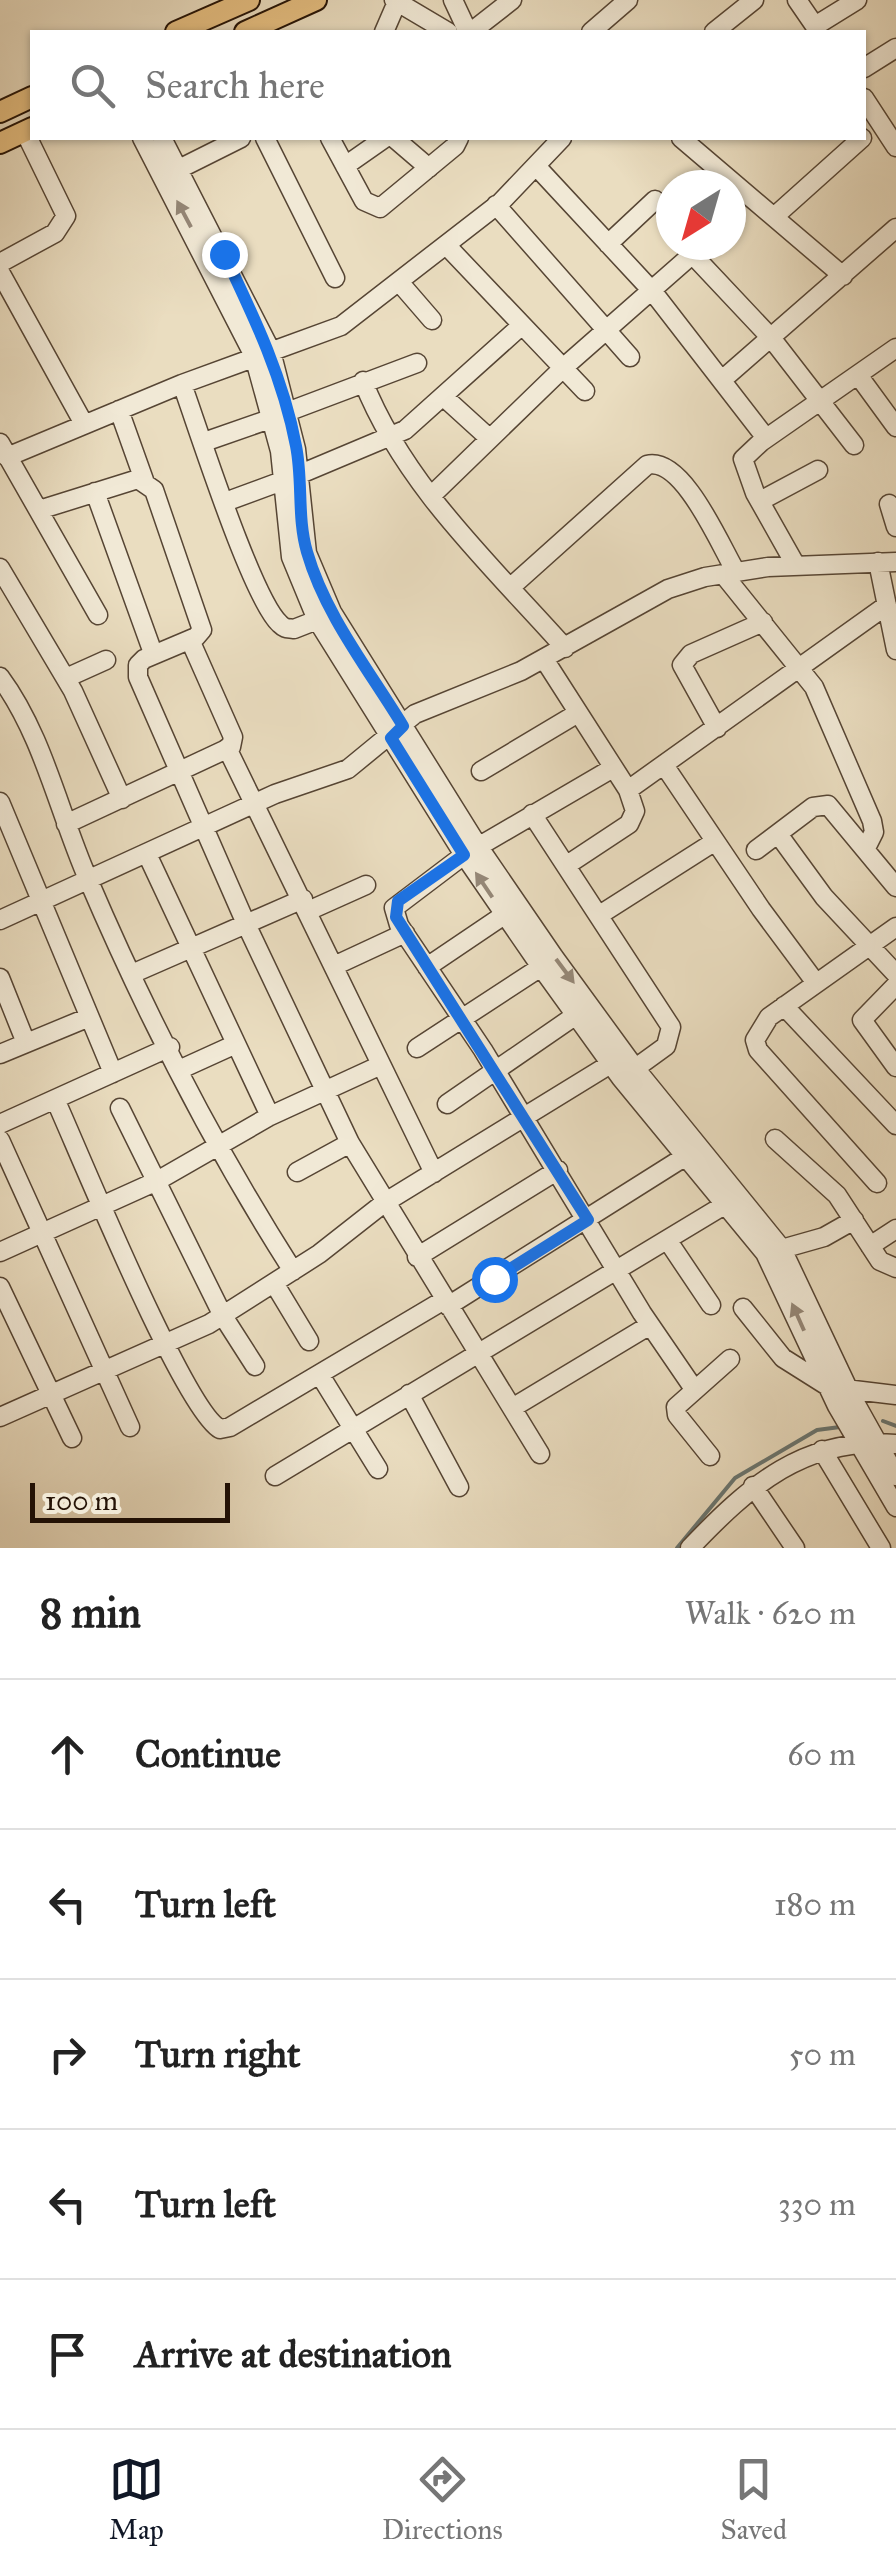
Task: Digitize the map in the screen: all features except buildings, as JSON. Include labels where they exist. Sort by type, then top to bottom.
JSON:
[{"type":"main road","points":[[181,30],[249,0]]},
{"type":"main road","points":[[249,30],[284,7],[316,0]]},
{"type":"main road","points":[[0,112],[30,98]]},
{"type":"main road","points":[[0,143],[28,130]]},
{"type":"street","points":[[453,0],[469,30]]},
{"type":"street","points":[[473,30],[512,0]]},
{"type":"street","points":[[593,30],[628,0]]},
{"type":"street","points":[[716,30],[754,0]]},
{"type":"street","points":[[797,0],[817,29],[857,0]]},
{"type":"street","points":[[385,30],[396,1],[445,30]]},
{"type":"street","points":[[866,67],[896,48]]},
{"type":"street","points":[[866,101],[896,148]]},
{"type":"street","points":[[866,134],[880,122]]},
{"type":"street","points":[[0,263],[55,233],[66,216],[32,140]]},
{"type":"street","points":[[143,140],[263,354]]},
{"type":"street","points":[[163,140],[263,354],[315,574],[397,732]]},
{"type":"street","points":[[179,169],[236,140]]},
{"type":"street","points":[[266,140],[335,278]]},
{"type":"street","points":[[331,140],[364,201],[380,208],[457,140]]},
{"type":"street","points":[[346,166],[382,140]]},
{"type":"street","points":[[396,140],[429,168]]},
{"type":"street","points":[[98,614],[4,450],[84,424],[341,326],[496,205],[560,140]]},
{"type":"street","points":[[689,140],[843,276]]},
{"type":"street","points":[[833,140],[844,153]]},
{"type":"street","points":[[774,216],[859,140]]},
{"type":"street","points":[[536,166],[654,292],[766,438]]},
{"type":"street","points":[[608,244],[655,200]]},
{"type":"street","points":[[496,205],[630,357]]},
{"type":"street","points":[[722,380],[896,228]]},
{"type":"street","points":[[447,246],[585,392]]},
{"type":"street","points":[[431,496],[563,368],[688,260]]},
{"type":"street","points":[[706,260],[854,445]]},
{"type":"street","points":[[0,272],[84,424]]},
{"type":"street","points":[[400,283],[432,320]]},
{"type":"street","points":[[225,502],[388,439],[446,398],[522,325]]},
{"type":"street","points":[[795,564],[760,501],[743,459],[766,438],[896,348]]},
{"type":"street","points":[[204,442],[417,363]]},
{"type":"street","points":[[858,375],[896,427]]},
{"type":"street","points":[[363,381],[388,439],[431,496],[564,648]]},
{"type":"street","points":[[182,384],[225,502],[280,624],[294,629],[318,620]]},
{"type":"street","points":[[446,398],[489,438]]},
{"type":"street","points":[[119,410],[144,480],[154,490],[201,623],[200,635],[153,654],[138,665],[138,678],[247,926],[350,1143],[540,1454]]},
{"type":"street","points":[[511,587],[647,465],[656,463],[671,468],[694,498],[730,573],[823,704],[872,821],[874,832],[866,848]]},
{"type":"street","points":[[760,501],[818,470]]},
{"type":"street","points":[[290,478],[291,557],[318,620],[623,1070],[686,1156],[773,1251]]},
{"type":"street","points":[[39,510],[144,480]]},
{"type":"street","points":[[94,492],[153,654]]},
{"type":"street","points":[[889,504],[896,528]]},
{"type":"street","points":[[0,920],[256,803],[348,770],[426,708],[544,659],[668,589],[730,573],[795,564],[887,562],[887,605],[895,641]]},
{"type":"street","points":[[0,568],[66,678],[122,799]]},
{"type":"street","points":[[628,790],[887,605]]},
{"type":"street","points":[[717,728],[682,665],[691,654],[762,622]]},
{"type":"street","points":[[66,824],[231,747],[232,736],[190,640]]},
{"type":"street","points":[[544,659],[628,790],[634,811],[629,824],[567,865]]},
{"type":"street","points":[[66,678],[106,660]]},
{"type":"street","points":[[0,677],[24,715],[88,880],[216,1146],[293,1271]]},
{"type":"street","points":[[482,772],[578,712]]},
{"type":"street","points":[[226,749],[256,803],[434,1173]]},
{"type":"street","points":[[664,765],[714,842],[816,983]]},
{"type":"street","points":[[614,768],[471,851],[398,901],[396,917],[526,1118],[650,1325],[694,1389]]},
{"type":"street","points":[[0,802],[7,839],[40,902],[112,1073]]},
{"type":"street","points":[[756,850],[821,804],[834,810],[896,887]]},
{"type":"street","points":[[0,1418],[167,1346],[223,1316],[293,1271],[384,1203],[526,1118],[666,1046],[671,1028],[601,914],[532,814]]},
{"type":"street","points":[[778,834],[824,897],[896,974]]},
{"type":"street","points":[[601,914],[714,842]]},
{"type":"street","points":[[471,851],[504,914],[576,1016],[773,1251],[842,1395],[896,1476]]},
{"type":"street","points":[[147,854],[270,1116]]},
{"type":"street","points":[[134,973],[247,926],[366,885]]},
{"type":"street","points":[[427,967],[504,914]]},
{"type":"street","points":[[877,1183],[758,1050],[757,1030],[784,1006],[896,926]]},
{"type":"street","points":[[334,966],[404,933]]},
{"type":"street","points":[[416,1048],[541,967]]},
{"type":"street","points":[[0,978],[26,1043]]},
{"type":"street","points":[[896,985],[862,1020],[896,1067]]},
{"type":"street","points":[[784,1006],[896,1125]]},
{"type":"street","points":[[447,1104],[576,1016]]},
{"type":"street","points":[[0,1054],[87,1018]]},
{"type":"street","points":[[181,1069],[236,1044]]},
{"type":"street","points":[[0,1124],[170,1047]]},
{"type":"street","points":[[0,1252],[157,1180],[270,1116],[381,1064]]},
{"type":"street","points":[[56,1099],[167,1346],[202,1416],[220,1429],[230,1428],[588,1220],[686,1156]]},
{"type":"street","points":[[120,1108],[223,1316],[255,1366]]},
{"type":"street","points":[[775,1139],[837,1195],[880,1261],[896,1268]]},
{"type":"street","points":[[0,1140],[130,1426]]},
{"type":"street","points":[[297,1172],[350,1143]]},
{"type":"street","points":[[417,1257],[558,1170]]},
{"type":"street","points":[[275,1476],[726,1204]]},
{"type":"street","points":[[773,1251],[824,1237],[854,1220]]},
{"type":"street","points":[[870,1246],[896,1229]]},
{"type":"street","points":[[668,1241],[711,1306]]},
{"type":"street","points":[[274,1283],[310,1341]]},
{"type":"street","points":[[2,1296],[72,1438]]},
{"type":"street","points":[[743,1308],[783,1358],[842,1395],[896,1394]]},
{"type":"street","points":[[512,1408],[650,1325]]},
{"type":"street","points":[[710,1456],[675,1411],[730,1358]]},
{"type":"street","points":[[320,1375],[378,1470]]},
{"type":"street","points":[[409,1394],[458,1486]]},
{"type":"street","points":[[690,1548],[753,1486],[802,1456],[870,1438]]},
{"type":"street","points":[[870,1438],[896,1507]]},
{"type":"street","points":[[822,1450],[881,1548]]},
{"type":"street","points":[[753,1486],[795,1548]]},
{"type":"street","points":[[706,1532],[717,1548]]},
{"type":"waterway","points":[[883,1421],[896,1426]]},
{"type":"waterway","points":[[677,1548],[735,1478],[817,1430],[840,1427]]},
{"type":"route","points":[[224,254],[271,351],[296,448],[302,529],[315,574],[332,612],[403,726],[391,738],[464,855],[398,901],[394,908],[399,925],[484,1050],[588,1220],[494,1279]]}]
